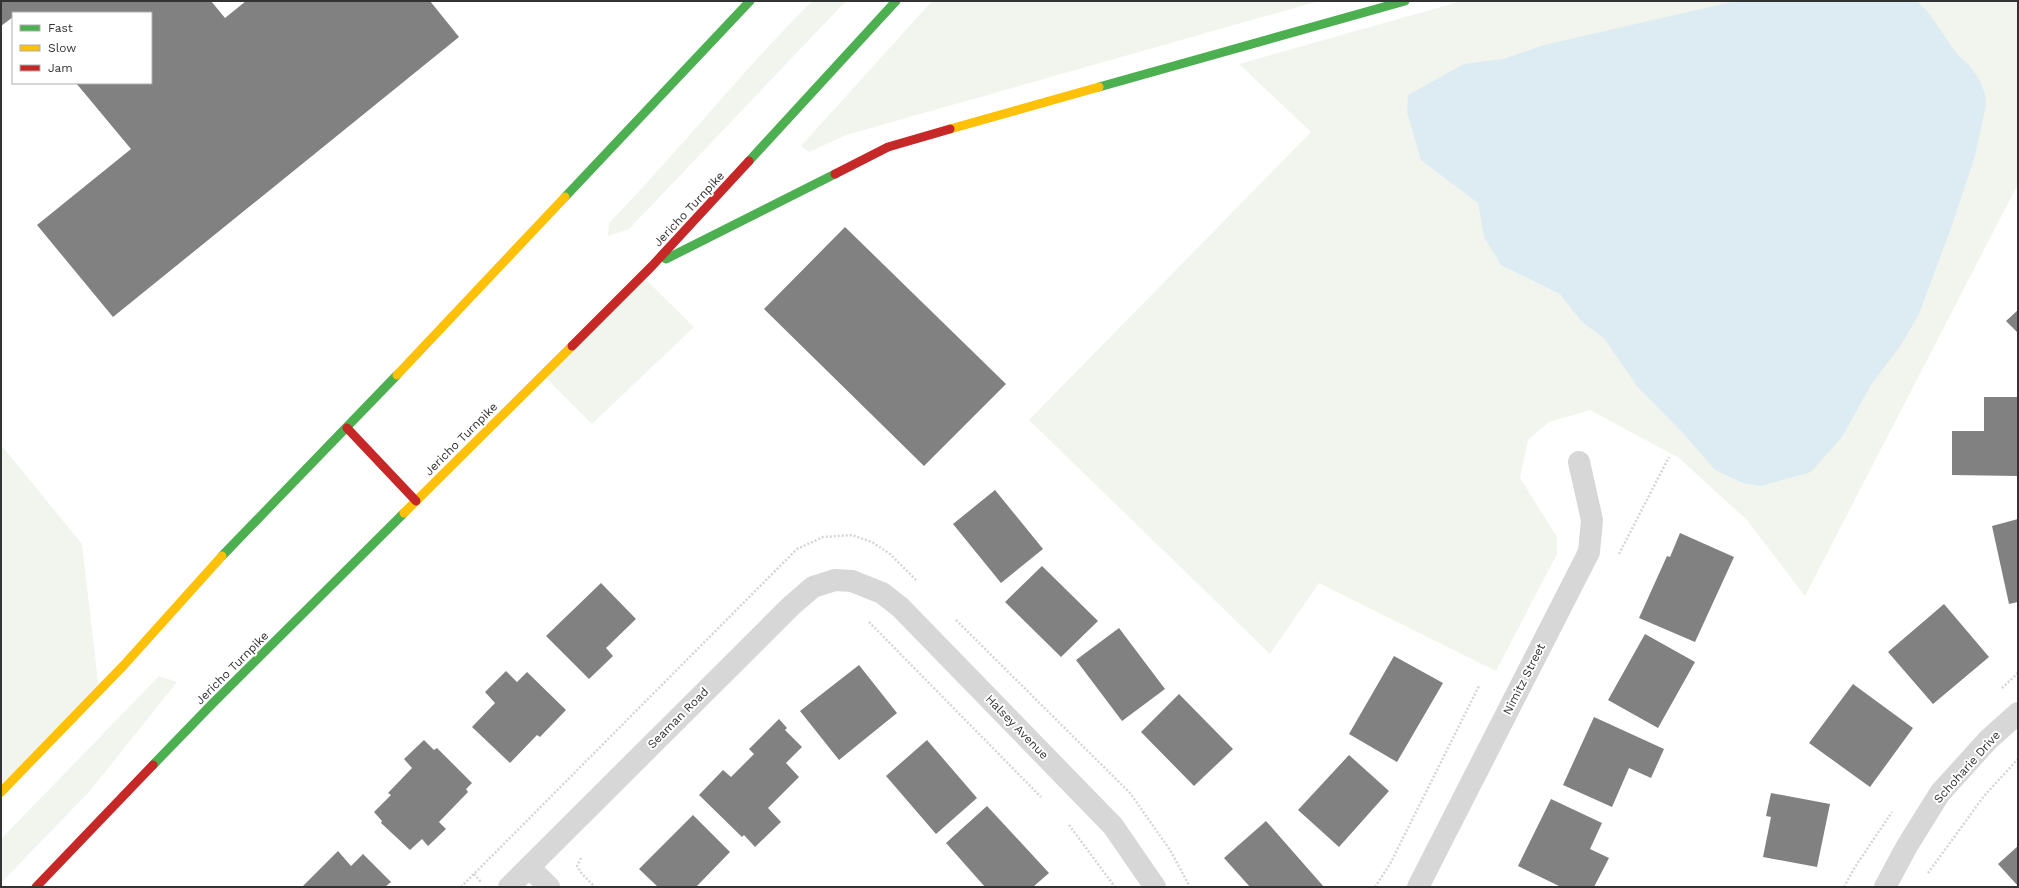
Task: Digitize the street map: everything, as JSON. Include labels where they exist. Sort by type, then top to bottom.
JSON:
[{"type":"main road","points":[[1,792],[124,665],[211,567],[347,428],[750,1]]},
{"type":"main road","name":"Jericho Turnpike","points":[[36,887],[213,703],[652,266],[896,1]]},
{"type":"main road","points":[[652,266],[888,148],[1404,1]]},
{"type":"main road","points":[[347,428],[416,501]]},
{"type":"street","name":"Nimitz Street","points":[[1418,887],[1589,552],[1592,520],[1579,462]]},
{"type":"street","name":"Seaman Road","points":[[509,887],[791,606],[812,587],[835,580],[852,581],[862,585]]},
{"type":"street","name":"Halsey Avenue","points":[[862,585],[882,593],[900,608],[1113,826],[1155,887]]},
{"type":"street","name":"Schoharie Drive","points":[[1885,887],[1907,846],[1940,793],[1988,740],[2018,713]]},
{"type":"street","points":[[529,867],[549,887]]},
{"type":"path","points":[[460,887],[797,549],[823,537],[852,535],[872,542],[890,554],[918,582]]},
{"type":"path","points":[[951,615],[1130,793],[1170,850],[1190,887]]},
{"type":"path","points":[[865,618],[1045,801]]},
{"type":"path","points":[[1375,887],[1390,864],[1479,686]]},
{"type":"path","points":[[1927,874],[1984,796],[2018,759]]},
{"type":"path","points":[[1067,822],[1106,873],[1114,887]]},
{"type":"path","points":[[582,856],[577,866],[582,874],[595,887]]},
{"type":"shaded area","points":[[812,1],[846,1],[629,229],[608,236],[609,223],[760,56]]},
{"type":"shaded area","points":[[932,1],[1319,1],[846,135],[809,152],[801,146]]},
{"type":"shaded area","points":[[1462,1],[2018,1],[2018,184],[1805,596],[1747,520],[1679,458],[1590,410],[1549,422],[1528,440],[1520,478],[1557,537],[1557,554],[1496,671],[1319,583],[1270,654],[1029,420],[1311,132],[1239,64]]},
{"type":"shaded area","points":[[1736,1],[1917,1],[1928,12],[1957,54],[1969,65],[1979,79],[1985,94],[1986,105],[1975,156],[1950,231],[1919,314],[1901,345],[1871,385],[1842,437],[1811,472],[1761,486],[1743,483],[1715,470],[1684,434],[1637,386],[1604,338],[1582,322],[1560,294],[1501,265],[1484,237],[1478,203],[1421,160],[1407,112],[1408,95],[1464,64],[1503,59],[1544,45]]},
{"type":"shaded area","points":[[642,276],[694,327],[592,424],[543,375]]},
{"type":"shaded area","points":[[1,445],[82,544],[99,690],[1,792]]},
{"type":"shaded area","points":[[159,676],[177,682],[89,792],[1,883],[1,839]]},
{"type":"building","points":[[1,1],[211,1],[225,18],[246,1],[430,1],[459,37],[113,317],[37,225],[131,149],[77,84],[152,84],[152,12],[12,12],[12,18],[1,26]]},
{"type":"building","points":[[845,227],[1006,384],[924,466],[764,309]]},
{"type":"building","points":[[2018,310],[2018,333],[2006,321]]},
{"type":"building","points":[[1984,397],[2018,397],[2018,476],[1952,475],[1952,431],[1984,431]]},
{"type":"building","points":[[995,490],[1043,549],[1001,583],[953,524]]},
{"type":"building","points":[[2018,519],[2018,602],[2009,604],[1992,526]]},
{"type":"building","points":[[1680,533],[1734,557],[1695,642],[1639,618],[1667,556],[1670,557]]},
{"type":"building","points":[[1042,566],[1098,621],[1061,657],[1005,602]]},
{"type":"building","points":[[601,583],[636,619],[606,648],[613,656],[589,679],[546,636]]},
{"type":"building","points":[[1944,604],[1989,657],[1933,704],[1888,652]]},
{"type":"building","points":[[1119,628],[1165,689],[1122,721],[1076,660]]},
{"type":"building","points":[[1645,634],[1695,662],[1658,728],[1608,700]]},
{"type":"building","points":[[1394,656],[1443,683],[1397,762],[1349,734]]},
{"type":"building","points":[[859,665],[897,713],[839,760],[800,711]]},
{"type":"building","points":[[506,671],[517,682],[527,672],[566,710],[540,737],[537,735],[510,763],[472,727],[495,703],[485,692]]},
{"type":"building","points":[[1853,684],[1913,728],[1870,787],[1809,743]]},
{"type":"building","points":[[1179,694],[1233,749],[1194,786],[1141,732]]},
{"type":"building","points":[[1594,717],[1664,749],[1651,778],[1629,768],[1612,807],[1563,785]]},
{"type":"building","points":[[779,719],[787,728],[785,730],[802,747],[786,763],[799,777],[768,808],[781,822],[755,847],[744,835],[742,837],[699,795],[723,770],[731,777],[754,754],[749,749]]},
{"type":"building","points":[[424,740],[434,750],[437,748],[472,783],[466,789],[468,792],[439,822],[446,829],[428,846],[422,839],[410,850],[381,823],[382,821],[374,812],[391,795],[388,793],[412,768],[404,759]]},
{"type":"building","points":[[927,740],[977,798],[936,834],[886,776]]},
{"type":"building","points":[[1349,755],[1389,791],[1339,847],[1298,810]]},
{"type":"building","points":[[1771,793],[1830,804],[1817,867],[1763,857],[1771,817],[1766,816]]},
{"type":"building","points":[[1551,799],[1602,823],[1590,849],[1609,858],[1594,887],[1561,887],[1518,866]]},
{"type":"building","points":[[987,806],[1049,873],[1033,887],[985,887],[946,843]]},
{"type":"building","points":[[693,815],[730,852],[696,887],[658,887],[639,869]]},
{"type":"building","points":[[1266,821],[1324,887],[1250,887],[1224,858]]},
{"type":"building","points":[[2018,846],[2018,886],[1998,864]]},
{"type":"building","points":[[338,851],[351,866],[363,854],[391,882],[385,887],[302,887]]},
{"type":"traffic: fast","points":[[565,197],[750,1]]},
{"type":"traffic: fast","points":[[749,161],[896,1]]},
{"type":"traffic: fast","points":[[1099,87],[1405,1]]},
{"type":"traffic: fast","points":[[666,259],[835,174]]},
{"type":"traffic: fast","points":[[222,556],[397,375]]},
{"type":"traffic: fast","points":[[153,765],[213,703],[404,513]]},
{"type":"traffic: slow","points":[[950,129],[1099,87]]},
{"type":"traffic: slow","points":[[397,375],[565,197]]},
{"type":"traffic: slow","points":[[404,513],[572,346]]},
{"type":"traffic: slow","points":[[1,792],[124,665],[222,556]]},
{"type":"traffic: jam","points":[[835,174],[888,147],[950,129]]},
{"type":"traffic: jam","points":[[572,346],[652,266],[749,161]]},
{"type":"traffic: jam","points":[[347,428],[416,501]]},
{"type":"traffic: jam","points":[[36,887],[153,765]]}]
